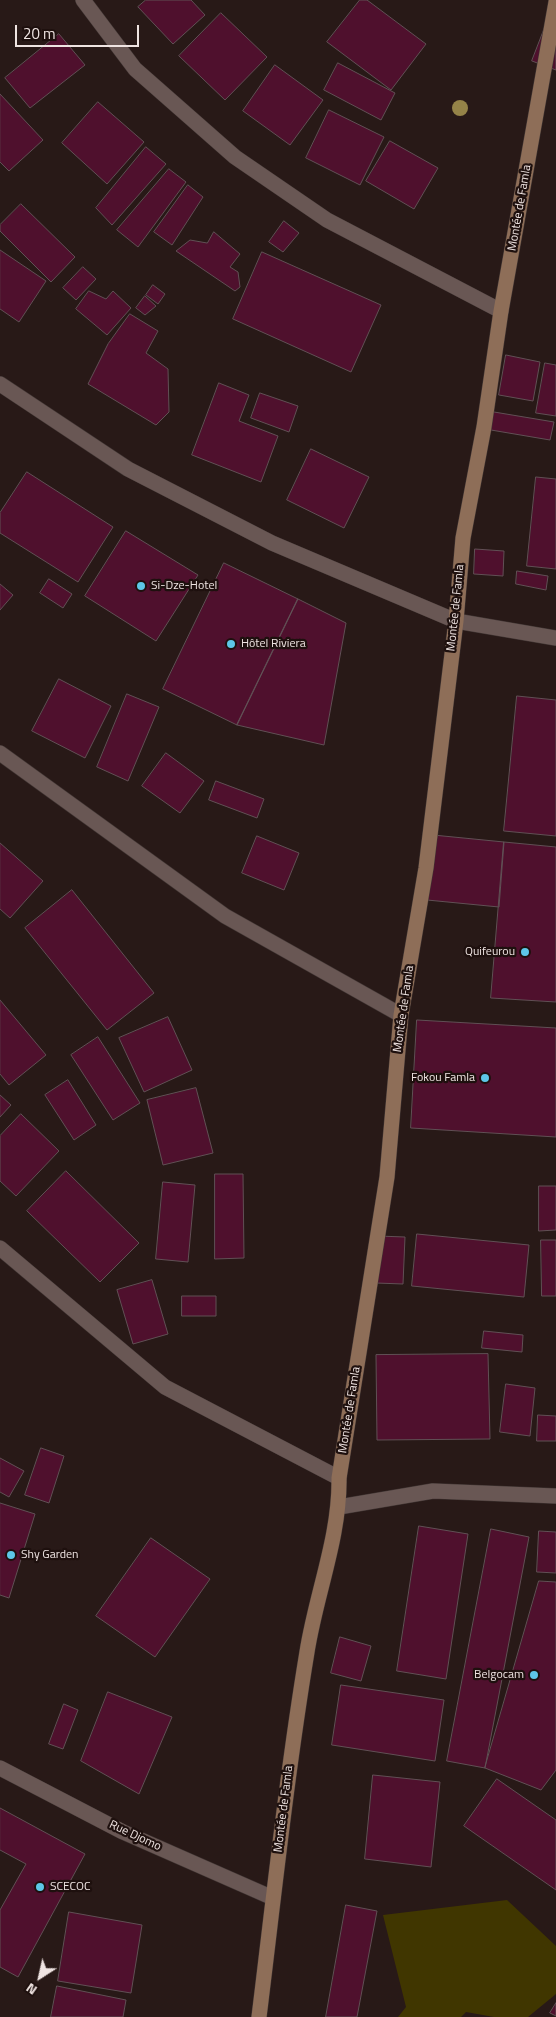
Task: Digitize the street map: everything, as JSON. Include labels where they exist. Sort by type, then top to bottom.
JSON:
[{"type":"street","points":[[83,0],[135,70],[235,157],[327,220],[501,311]]},
{"type":"street","name":"Montée de Famla","points":[[259,2017],[294,1734],[311,1627],[339,1507],[339,1478],[387,1177],[401,1015],[426,868],[456,621],[463,538],[484,427],[501,311],[554,4]]},
{"type":"street","points":[[0,384],[128,468],[272,543],[456,621],[556,638]]},
{"type":"street","points":[[0,752],[225,916],[401,1015]]},
{"type":"street","points":[[0,1248],[165,1387],[339,1478]]},
{"type":"street","points":[[339,1507],[432,1491],[556,1496]]},
{"type":"street","name":"Rue Djomo","points":[[0,1768],[124,1832],[273,1898]]},
{"type":"shaded area","points":[[507,1900],[556,1946],[556,1994],[528,2017],[494,2017],[466,2012],[461,2017],[398,2017],[406,2007],[383,1915]]},
{"type":"building","points":[[146,0],[191,0],[205,15],[173,44],[138,7]]},
{"type":"building","points":[[360,0],[367,0],[426,44],[391,90],[327,42]]},
{"type":"building","points":[[221,13],[267,57],[225,100],[179,56]]},
{"type":"building","points":[[549,17],[556,19],[556,70],[532,61]]},
{"type":"building","points":[[59,34],[85,65],[30,108],[5,78]]},
{"type":"building","points":[[338,63],[395,93],[381,120],[324,90]]},
{"type":"building","points":[[275,65],[323,100],[290,145],[243,111]]},
{"type":"building","points":[[0,94],[43,140],[9,171],[0,162]]},
{"type":"building","points":[[98,102],[144,142],[107,184],[62,143]]},
{"type":"building","points":[[329,110],[384,137],[360,185],[306,158]]},
{"type":"building","points":[[390,141],[438,168],[414,209],[366,181]]},
{"type":"building","points":[[146,147],[166,164],[112,225],[96,208]]},
{"type":"building","points":[[169,169],[186,182],[138,247],[117,230]]},
{"type":"building","points":[[188,185],[203,197],[172,245],[154,232]]},
{"type":"building","points":[[21,204],[75,257],[51,282],[0,231],[0,225]]},
{"type":"building","points":[[284,221],[299,233],[283,252],[269,242]]},
{"type":"building","points":[[214,232],[240,254],[230,267],[238,272],[240,287],[235,291],[176,251],[190,240],[207,243]]},
{"type":"building","points":[[0,250],[46,281],[19,322],[0,309]]},
{"type":"building","points":[[262,252],[381,305],[351,372],[233,319]]},
{"type":"building","points":[[83,267],[96,279],[76,300],[63,288]]},
{"type":"building","points":[[153,285],[165,294],[158,304],[146,295]]},
{"type":"building","points":[[89,291],[106,299],[113,291],[131,308],[107,335],[76,309]]},
{"type":"building","points":[[145,296],[156,306],[145,315],[136,308]]},
{"type":"building","points":[[130,314],[158,331],[146,353],[168,369],[169,412],[156,425],[88,384],[108,344]]},
{"type":"building","points":[[506,355],[540,362],[533,401],[499,395]]},
{"type":"building","points":[[545,363],[556,365],[556,416],[536,413]]},
{"type":"building","points":[[219,383],[249,395],[239,421],[278,436],[261,482],[192,455]]},
{"type":"building","points":[[260,393],[298,406],[289,432],[251,418]]},
{"type":"building","points":[[488,411],[554,422],[550,440],[485,429]]},
{"type":"building","points":[[311,449],[369,477],[344,528],[287,500]]},
{"type":"building","points":[[27,472],[113,527],[78,582],[0,533],[0,513]]},
{"type":"building","points":[[536,477],[556,479],[556,569],[527,566]]},
{"type":"building","name":"Si-Dze-Hotel","points":[[126,531],[198,575],[156,641],[85,596]]},
{"type":"building","points":[[475,549],[504,551],[503,576],[474,574]]},
{"type":"building","name":"Hôtel Riviera","points":[[224,563],[298,599],[237,725],[163,689]]},
{"type":"building","points":[[517,571],[548,576],[546,590],[516,584]]},
{"type":"building","points":[[49,579],[72,594],[63,608],[40,593]]},
{"type":"building","points":[[0,584],[13,595],[0,610]]},
{"type":"building","points":[[298,599],[346,623],[324,745],[237,725]]},
{"type":"building","points":[[59,679],[111,706],[85,758],[32,731]]},
{"type":"building","points":[[127,694],[159,707],[128,781],[97,767]]},
{"type":"building","points":[[517,696],[556,700],[556,836],[504,831]]},
{"type":"building","points":[[166,753],[204,781],[180,813],[142,786]]},
{"type":"building","points":[[216,781],[264,799],[257,818],[209,800]]},
{"type":"building","points":[[433,835],[504,842],[499,907],[427,900]]},
{"type":"building","points":[[257,836],[299,853],[284,890],[242,873]]},
{"type":"building","name":"Quifeurou","points":[[504,842],[556,847],[556,1002],[491,998]]},
{"type":"building","points":[[0,843],[43,881],[10,918],[0,909]]},
{"type":"building","points":[[72,890],[154,993],[107,1030],[25,928]]},
{"type":"building","points":[[0,1000],[46,1055],[9,1085],[0,1074]]},
{"type":"building","points":[[168,1017],[192,1070],[144,1092],[119,1038]]},
{"type":"building","name":"Fokou Famla","points":[[417,1020],[556,1028],[556,1137],[411,1128]]},
{"type":"building","points":[[98,1037],[140,1103],[113,1120],[71,1055]]},
{"type":"building","points":[[68,1080],[96,1125],[74,1140],[45,1095]]},
{"type":"building","points":[[196,1088],[213,1153],[163,1165],[147,1100]]},
{"type":"building","points":[[0,1095],[11,1105],[0,1117]]},
{"type":"building","points":[[21,1114],[59,1151],[16,1196],[0,1181],[0,1136]]},
{"type":"building","points":[[66,1171],[139,1243],[100,1282],[27,1211]]},
{"type":"building","points":[[215,1174],[243,1174],[244,1258],[215,1259]]},
{"type":"building","points":[[163,1182],[195,1185],[188,1262],[156,1259]]},
{"type":"building","points":[[539,1186],[556,1186],[556,1230],[539,1231]]},
{"type":"building","points":[[417,1234],[529,1245],[524,1297],[412,1286]]},
{"type":"building","points":[[378,1236],[405,1237],[403,1284],[376,1283]]},
{"type":"building","points":[[541,1240],[556,1240],[556,1296],[542,1296]]},
{"type":"building","points":[[152,1280],[168,1334],[133,1344],[117,1290]]},
{"type":"building","points":[[182,1296],[216,1296],[216,1316],[182,1316]]},
{"type":"building","points":[[484,1331],[523,1335],[522,1352],[482,1348]]},
{"type":"building","points":[[488,1354],[490,1439],[377,1440],[376,1355]]},
{"type":"building","points":[[506,1384],[535,1388],[530,1436],[500,1432]]},
{"type":"building","points":[[538,1415],[556,1416],[556,1441],[537,1441]]},
{"type":"building","points":[[41,1448],[64,1456],[49,1503],[25,1495]]},
{"type":"building","points":[[0,1458],[24,1471],[9,1497],[0,1492]]},
{"type":"building","name":"Shy Garden","points":[[0,1503],[35,1514],[9,1598],[0,1595]]},
{"type":"building","points":[[419,1526],[468,1534],[446,1679],[397,1671]]},
{"type":"building","points":[[491,1529],[529,1537],[485,1768],[447,1761]]},
{"type":"building","points":[[539,1531],[556,1532],[556,1573],[537,1572]]},
{"type":"building","points":[[151,1538],[210,1579],[155,1657],[96,1616]]},
{"type":"building","name":"Belgocam","points":[[539,1581],[556,1582],[556,1770],[541,1790],[485,1768]]},
{"type":"building","points":[[340,1637],[371,1646],[361,1681],[331,1673]]},
{"type":"building","points":[[341,1685],[444,1700],[435,1761],[332,1745]]},
{"type":"building","points":[[108,1692],[172,1717],[139,1794],[81,1761]]},
{"type":"building","points":[[64,1704],[78,1710],[63,1749],[49,1744]]},
{"type":"building","points":[[373,1775],[440,1782],[431,1867],[365,1859]]},
{"type":"building","points":[[497,1779],[556,1820],[556,1890],[464,1826]]},
{"type":"building","name":"SCECOC","points":[[0,1808],[85,1854],[18,1977],[0,1967],[0,1910],[26,1864],[0,1850]]},
{"type":"building","points":[[346,1905],[377,1911],[357,2017],[326,2017]]},
{"type":"building","points":[[69,1912],[142,1925],[131,1993],[58,1981]]},
{"type":"building","points":[[57,1986],[126,2000],[123,2017],[51,2017]]},
{"type":"building","points":[[556,2003],[556,2016],[550,2013]]},
{"type":"place","name":"Si-Dze-Hotel","points":[[141,586]]},
{"type":"place","name":"Hôtel Riviera","points":[[231,644]]},
{"type":"place","name":"Quifeurou","points":[[525,952]]},
{"type":"place","name":"Fokou Famla","points":[[485,1078]]},
{"type":"place","name":"Shy Garden","points":[[11,1555]]},
{"type":"place","name":"Belgocam","points":[[534,1675]]},
{"type":"place","name":"SCECOC","points":[[40,1887]]}]
